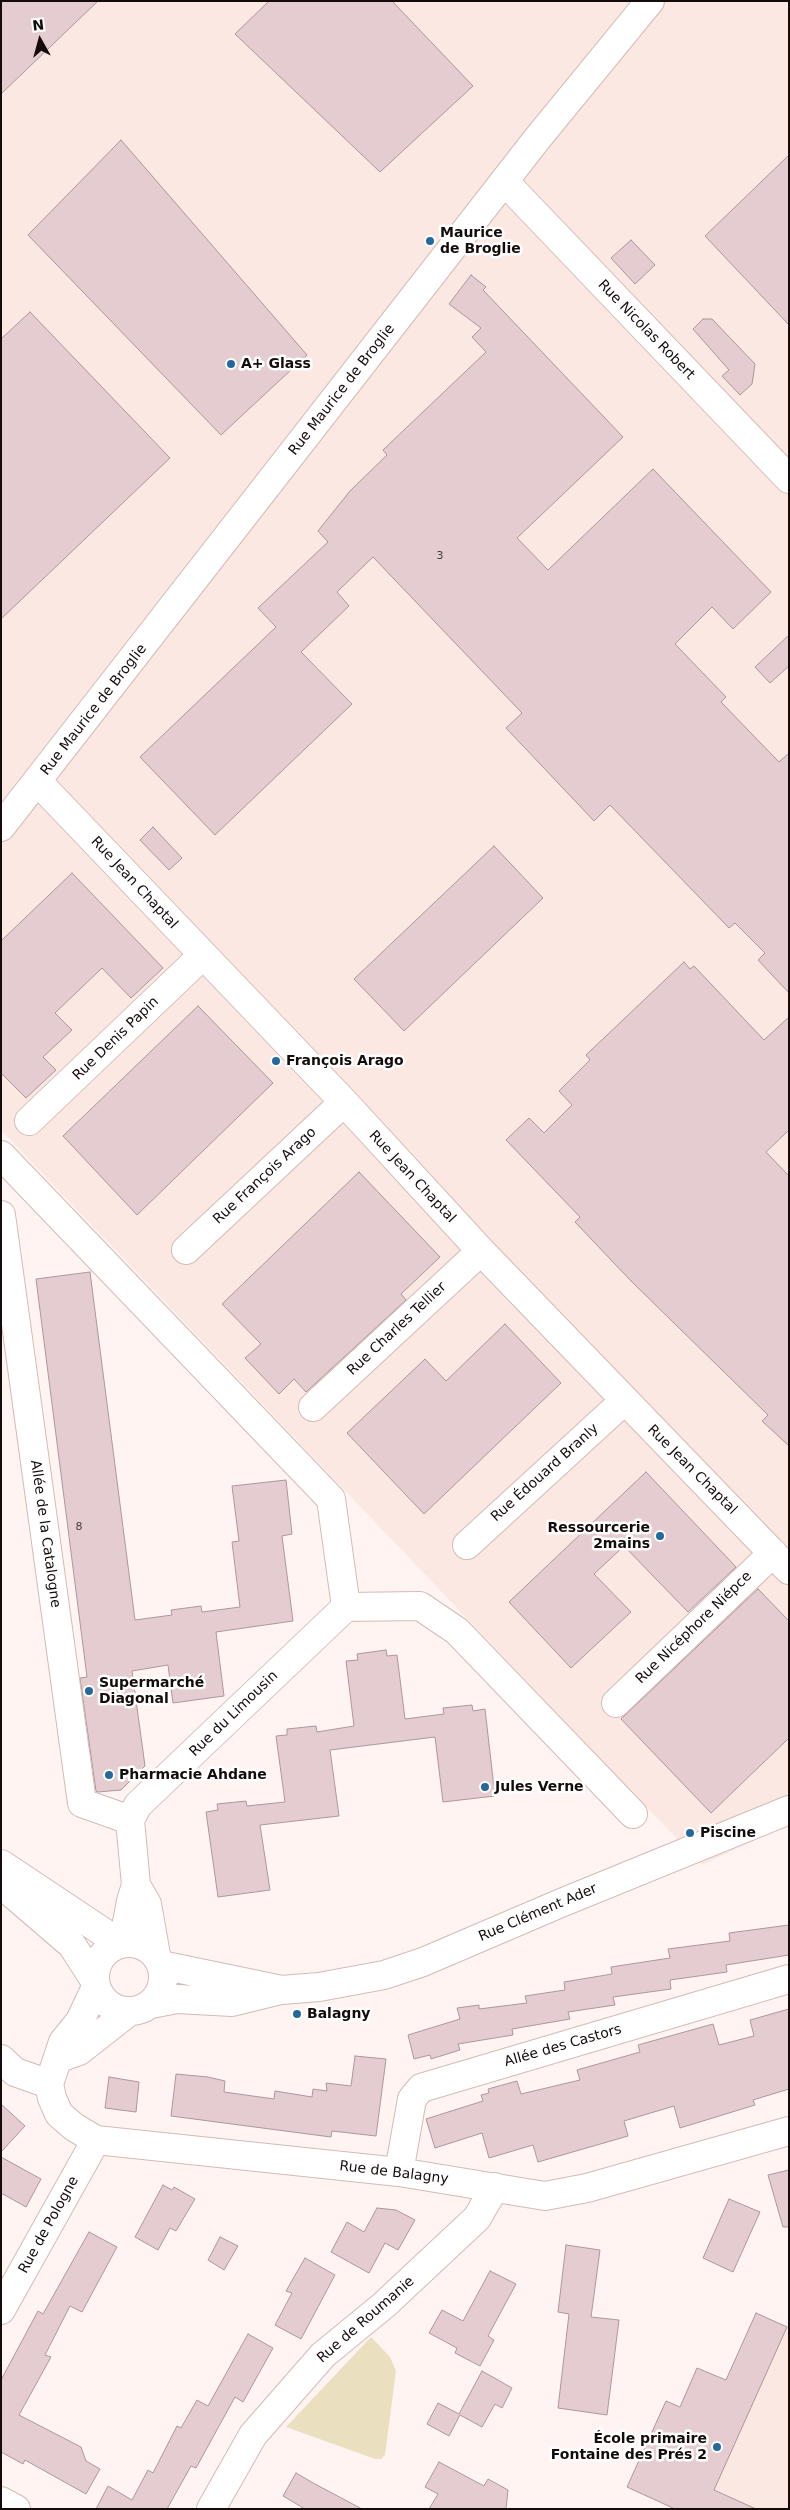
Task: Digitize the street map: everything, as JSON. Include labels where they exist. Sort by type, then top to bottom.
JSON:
[{"type":"street","name":"Rue Maurice de Broglie","points":[[1,827],[38,782],[504,181],[650,1]]},
{"type":"street","name":"Rue Nicolas Robert","points":[[504,181],[789,479]]},
{"type":"street","name":"Rue Jean Chaptal","points":[[38,782],[202,956],[344,1102],[481,1252],[781,1562]]},
{"type":"street","name":"Rue Denis Papin","points":[[29,1121],[202,956]]},
{"type":"street","name":"Rue François Arago","points":[[186,1250],[344,1102]]},
{"type":"street","points":[[1,1155],[331,1499],[346,1607],[420,1606],[457,1631],[633,1814]]},
{"type":"street","points":[[1,1207],[27,1182]]},
{"type":"street","name":"Allée de la Catalogne","points":[[1,1214],[11,1357],[82,1803],[130,1820]]},
{"type":"street","name":"Rue Charles Tellier","points":[[313,1407],[481,1252]]},
{"type":"street","name":"Rue Édouard Branly","points":[[467,1545],[624,1401]]},
{"type":"street","name":"Rue Nicéphore Niépce","points":[[616,1703],[781,1562]]},
{"type":"street","name":"Rue du Limousin","points":[[130,1820],[138,1805],[346,1607]]},
{"type":"street","name":"Rue Clément Ader","points":[[140,2008],[177,2000],[232,2002],[281,1990],[351,1982],[423,1962],[561,1903],[789,1810]]},
{"type":"street","points":[[1,2059],[15,2072],[50,2084],[53,2070],[60,2058],[64,2042],[80,2021],[95,1984],[95,1971],[104,1954],[122,1944],[136,1885],[130,1820]]},
{"type":"street","points":[[1,1864],[122,1944],[141,1945],[158,1960]]},
{"type":"street","points":[[1,1884],[72,1945],[100,1995],[112,2007],[140,2008]]},
{"type":"street","points":[[60,2058],[79,2051],[140,2008],[161,1990],[163,1982],[147,1904],[136,1885]]},
{"type":"street","name":"Rue Clément Ader","points":[[158,1960],[281,1990]]},
{"type":"street","name":"Allée des Castors","points":[[398,2172],[412,2099],[421,2088],[789,1979]]},
{"type":"street","name":"Rue de Balagny","points":[[50,2084],[52,2098],[59,2114],[74,2127],[96,2140],[398,2172],[545,2196],[578,2189],[789,2131]]},
{"type":"street","name":"Rue de Pologne","points":[[1,2310],[96,2140]]},
{"type":"street","name":"Rue de Roumanie","points":[[211,2509],[253,2435],[291,2391],[323,2355],[384,2305],[477,2218],[495,2187]]},
{"type":"street","points":[[1,2501],[16,2509]]},
{"type":"shaded area","points":[[1,1],[789,1],[789,1824],[702,1865],[1,1130]]},
{"type":"shaded area","name":"École primaire Fontaine des Prés 2","points":[[756,2313],[787,2326],[789,2323],[789,2509],[675,2509],[627,2487],[666,2401],[680,2407],[697,2368],[726,2380]]},
{"type":"shaded area","points":[[371,2337],[390,2357],[396,2371],[385,2455],[381,2459],[375,2459],[286,2427]]},
{"type":"building","points":[[1,1],[98,1],[1,94]]},
{"type":"building","points":[[269,1],[392,1],[473,86],[380,172],[235,34]]},
{"type":"building","points":[[121,140],[307,355],[221,435],[28,235]]},
{"type":"building","points":[[789,155],[789,325],[705,236]]},
{"type":"building","points":[[631,240],[655,265],[635,284],[611,258]]},
{"type":"building","points":[[471,275],[486,287],[483,290],[623,437],[517,538],[548,570],[653,469],[771,592],[733,629],[712,607],[675,644],[726,697],[721,702],[779,762],[789,753],[789,993],[758,960],[765,953],[735,923],[729,928],[610,805],[594,821],[506,728],[522,713],[373,557],[337,592],[349,606],[301,652],[352,704],[215,835],[140,757],[276,627],[258,608],[328,542],[318,531],[350,491],[387,455],[383,450],[486,352],[472,337],[481,328],[449,304]]},
{"type":"building","points":[[30,312],[170,458],[1,619],[1,339]]},
{"type":"building","points":[[703,319],[712,319],[755,364],[752,384],[740,395],[722,376],[729,370],[693,329]]},
{"type":"building","points":[[789,635],[789,666],[770,683],[755,667]]},
{"type":"building","points":[[153,827],[182,858],[169,870],[140,840]]},
{"type":"building","points":[[494,846],[543,898],[404,1031],[354,979]]},
{"type":"building","points":[[72,873],[163,968],[131,998],[102,968],[55,1013],[72,1030],[43,1057],[56,1070],[26,1098],[1,1073],[1,941]]},
{"type":"building","points":[[684,962],[690,969],[694,966],[764,1040],[789,1017],[789,1130],[766,1152],[789,1176],[789,1446],[762,1421],[768,1415],[631,1281],[575,1222],[580,1217],[506,1140],[529,1118],[544,1133],[572,1105],[559,1091],[590,1060],[586,1055]]},
{"type":"building","points":[[198,1006],[273,1083],[137,1215],[63,1136]]},
{"type":"building","points":[[359,1172],[440,1257],[401,1294],[406,1300],[306,1392],[294,1379],[279,1394],[245,1358],[261,1344],[222,1304]]},
{"type":"building","points":[[90,1272],[135,1620],[172,1615],[171,1610],[201,1606],[202,1612],[240,1607],[232,1542],[239,1541],[232,1486],[286,1480],[292,1534],[282,1536],[293,1621],[216,1632],[224,1696],[173,1703],[168,1665],[132,1671],[145,1766],[121,1790],[98,1792],[96,1791],[80,1678],[87,1677],[36,1279]]},
{"type":"building","points":[[505,1324],[561,1383],[424,1514],[347,1433],[425,1359],[446,1381]]},
{"type":"building","points":[[646,1472],[736,1567],[688,1612],[624,1546],[594,1574],[631,1612],[571,1668],[509,1602]]},
{"type":"building","points":[[758,1589],[789,1621],[789,1738],[711,1813],[621,1719]]},
{"type":"building","points":[[386,1650],[387,1656],[397,1655],[405,1719],[444,1714],[443,1708],[472,1705],[473,1711],[485,1709],[495,1796],[443,1802],[435,1737],[330,1750],[339,1816],[260,1825],[270,1890],[218,1897],[206,1812],[218,1810],[217,1804],[246,1801],[247,1806],[285,1802],[276,1736],[287,1735],[287,1729],[316,1726],[317,1732],[354,1726],[346,1661],[358,1660],[357,1654]]},
{"type":"building","points":[[789,1925],[789,1955],[726,1965],[727,1972],[670,1980],[671,1989],[613,1997],[615,2005],[568,2012],[570,2019],[512,2029],[513,2035],[458,2044],[460,2050],[431,2059],[430,2055],[414,2059],[408,2035],[460,2019],[457,2008],[479,2005],[479,2009],[527,2003],[525,1996],[565,1990],[564,1982],[612,1974],[611,1967],[670,1958],[668,1949],[730,1941],[729,1933]]},
{"type":"building","points":[[789,2009],[789,2089],[753,2100],[755,2105],[680,2128],[674,2106],[624,2121],[628,2136],[538,2162],[533,2145],[489,2158],[482,2133],[435,2148],[426,2119],[483,2101],[481,2095],[489,2093],[488,2089],[517,2081],[521,2094],[580,2080],[577,2070],[640,2052],[638,2045],[713,2024],[719,2045],[754,2036],[750,2020]]},
{"type":"building","points":[[355,2056],[386,2059],[376,2136],[332,2131],[331,2137],[171,2116],[176,2074],[208,2077],[225,2081],[224,2092],[274,2099],[275,2091],[312,2097],[313,2089],[327,2091],[326,2083],[351,2086]]},
{"type":"building","points":[[109,2077],[139,2082],[136,2112],[105,2108]]},
{"type":"building","points":[[1,2104],[25,2126],[1,2152]]},
{"type":"building","points":[[1,2157],[41,2179],[26,2207],[1,2193]]},
{"type":"building","points":[[789,2170],[789,2227],[783,2227],[768,2175]]},
{"type":"building","points":[[163,2185],[172,2190],[174,2187],[195,2199],[176,2231],[170,2228],[158,2250],[135,2237]]},
{"type":"building","points":[[729,2199],[760,2212],[733,2272],[703,2258]]},
{"type":"building","points":[[377,2208],[396,2210],[415,2220],[398,2250],[385,2243],[369,2273],[331,2252],[347,2222],[364,2232]]},
{"type":"building","points":[[89,2232],[117,2247],[82,2312],[70,2306],[45,2355],[51,2357],[19,2415],[81,2447],[86,2461],[100,2469],[86,2494],[25,2460],[23,2464],[1,2452],[1,2380],[38,2311],[43,2314]]},
{"type":"building","points":[[220,2237],[238,2246],[224,2270],[208,2260]]},
{"type":"building","points":[[566,2245],[600,2250],[591,2317],[619,2320],[607,2415],[558,2408],[569,2314],[558,2312]]},
{"type":"building","points":[[305,2258],[335,2275],[301,2339],[275,2325],[292,2293],[286,2291]]},
{"type":"building","points":[[490,2271],[516,2284],[488,2336],[494,2340],[480,2366],[455,2353],[457,2348],[429,2333],[442,2310],[463,2321]]},
{"type":"building","name":"École primaire Fontaine des Prés 2","points":[[756,2313],[787,2327],[714,2490],[756,2509],[675,2509],[627,2487],[666,2401],[680,2407],[697,2368],[726,2380]]},
{"type":"building","points":[[248,2334],[273,2348],[243,2402],[235,2397],[196,2468],[191,2466],[167,2509],[96,2509],[108,2486],[132,2500],[148,2470],[153,2473],[177,2426],[181,2428],[197,2400],[208,2406]]},
{"type":"building","points":[[482,2371],[512,2388],[502,2408],[495,2404],[482,2427],[460,2415],[449,2436],[427,2424],[438,2403],[459,2414]]},
{"type":"building","points":[[439,2462],[484,2486],[488,2479],[508,2490],[506,2509],[429,2509],[438,2494],[425,2487]]},
{"type":"building","points":[[296,2473],[362,2509],[305,2509],[283,2496]]},
{"type":"place","name":"Maurice de Broglie","points":[[430,241]]},
{"type":"place","name":"A+ Glass","points":[[231,364]]},
{"type":"place","name":"François Arago","points":[[276,1061]]},
{"type":"place","name":"Ressourcerie 2mains","points":[[660,1536]]},
{"type":"place","name":"Supermarché Diagonal","points":[[89,1691]]},
{"type":"place","name":"Pharmacie Ahdane","points":[[109,1775]]},
{"type":"place","name":"Jules Verne","points":[[485,1787]]},
{"type":"place","name":"Piscine","points":[[690,1833]]},
{"type":"place","name":"Balagny","points":[[297,2014]]},
{"type":"place","name":"École primaire Fontaine des Prés 2","points":[[717,2447]]}]
